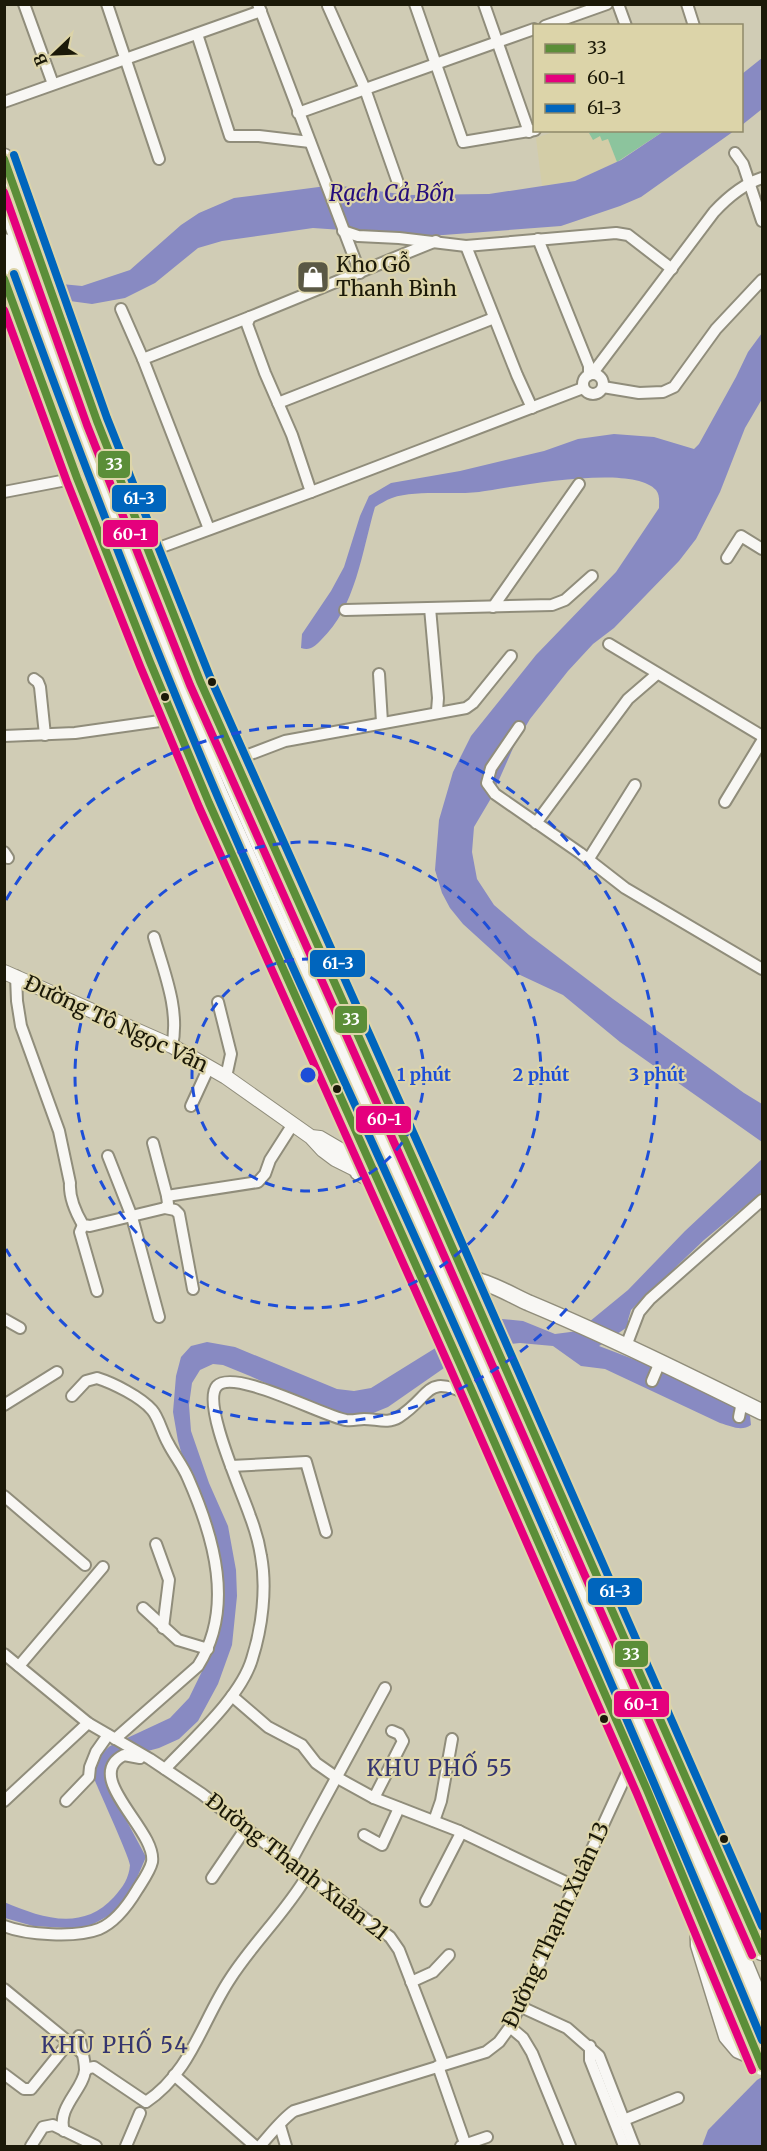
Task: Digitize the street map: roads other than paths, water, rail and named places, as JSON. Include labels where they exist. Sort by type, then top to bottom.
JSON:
[{"type":"highway","points":[[4,158],[29,309],[98,501],[218,791],[382,1156]]},
{"type":"highway","points":[[4,195],[29,309],[143,554],[235,760],[382,1156],[389,1188],[464,1324],[597,1593],[627,1665],[756,2023],[762,2066]]},
{"type":"highway","points":[[4,243],[20,264]]},
{"type":"highway","points":[[29,309],[26,336],[77,478],[174,720],[228,845],[382,1156],[459,1278],[464,1324],[479,1356],[699,1915],[756,2023]]},
{"type":"highway","points":[[143,554],[382,1156],[389,1188]]},
{"type":"highway","points":[[479,1356],[474,1398],[756,2023]]},
{"type":"highway","points":[[627,1665],[762,1951]]},
{"type":"highway","points":[[730,1880],[747,1895],[762,1922]]},
{"type":"highway","points":[[699,1915],[700,1945],[728,2036],[739,2049],[746,2052],[762,2051]]},
{"type":"main road","points":[[459,1278],[576,1323],[621,1344],[740,1409],[762,1412]]},
{"type":"street","points":[[24,4],[53,84]]},
{"type":"street","points":[[107,4],[159,159]]},
{"type":"street","points":[[415,4],[463,142],[532,131],[484,4]]},
{"type":"street","points":[[557,24],[607,4]]},
{"type":"street","points":[[618,4],[625,24]]},
{"type":"street","points":[[687,4],[693,24]]},
{"type":"street","points":[[328,6],[365,89],[398,183]]},
{"type":"street","points":[[4,102],[197,34],[260,8],[360,273]]},
{"type":"street","points":[[298,113],[533,29]]},
{"type":"street","points":[[197,34],[230,136],[259,136],[310,142]]},
{"type":"street","points":[[735,153],[755,188],[762,221]]},
{"type":"street","points":[[591,374],[598,375],[603,380],[600,393],[594,395],[587,394],[582,382],[591,374],[714,212],[725,200],[738,192],[755,188],[762,178]]},
{"type":"street","points":[[341,227],[358,236],[436,241],[466,246],[616,233],[628,235],[672,269]]},
{"type":"street","points":[[538,239],[591,374]]},
{"type":"street","points":[[143,359],[436,241]]},
{"type":"street","points":[[466,246],[532,408]]},
{"type":"street","points":[[603,387],[639,393],[663,392],[674,387],[716,329],[762,280]]},
{"type":"street","points":[[122,309],[209,529]]},
{"type":"street","points":[[250,317],[247,324],[292,435],[310,492]]},
{"type":"street","points":[[278,403],[494,318]]},
{"type":"street","points":[[143,554],[583,388]]},
{"type":"street","points":[[4,492],[77,478]]},
{"type":"street","points":[[493,607],[579,484]]},
{"type":"street","points":[[727,558],[741,536],[762,549]]},
{"type":"street","points":[[345,610],[552,604],[565,600],[592,576]]},
{"type":"street","points":[[430,608],[438,698],[437,711]]},
{"type":"street","points":[[609,644],[762,736]]},
{"type":"street","points":[[235,760],[285,741],[437,711],[458,710],[473,703],[511,656]]},
{"type":"street","points":[[379,674],[382,722]]},
{"type":"street","points":[[536,823],[628,699],[657,674]]},
{"type":"street","points":[[34,679],[40,687],[45,735]]},
{"type":"street","points":[[4,736],[106,730],[174,720]]},
{"type":"street","points":[[519,727],[491,768],[487,783],[495,794],[625,888],[762,969]]},
{"type":"street","points":[[725,802],[762,741]]},
{"type":"street","points":[[588,860],[634,785]]},
{"type":"street","points":[[154,937],[173,1009],[175,1031],[172,1047]]},
{"type":"street","points":[[10,974],[21,1026],[59,1131],[70,1183],[69,1189],[77,1215],[83,1225]]},
{"type":"street","name":"Đường Tô Ngọc Vân","points":[[10,974],[172,1047],[209,1067],[311,1137],[320,1138],[349,1155],[382,1156]]},
{"type":"street","points":[[218,1002],[231,1054],[226,1077]]},
{"type":"street","points":[[191,1106],[209,1067]]},
{"type":"street","points":[[83,1225],[90,1226],[132,1217],[166,1202],[258,1182],[265,1174],[270,1160],[293,1124]]},
{"type":"street","points":[[153,1143],[166,1202],[179,1214],[193,1289]]},
{"type":"street","points":[[108,1156],[132,1217],[159,1317]]},
{"type":"street","points":[[621,1344],[639,1312],[650,1299],[762,1200]]},
{"type":"street","points":[[83,1225],[80,1232],[97,1291]]},
{"type":"street","points":[[4,1319],[20,1328]]},
{"type":"street","points":[[652,1381],[659,1364]]},
{"type":"street","points":[[4,1405],[57,1372]]},
{"type":"street","points":[[66,1801],[89,1777],[96,1752],[198,1666],[208,1649],[217,1617],[220,1593],[213,1547],[188,1477],[165,1439],[152,1410],[128,1393],[97,1378],[86,1381],[72,1396]]},
{"type":"street","points":[[165,1769],[232,1696],[244,1678],[252,1660],[263,1591],[261,1557],[251,1517],[219,1434],[213,1394],[217,1386],[225,1382],[237,1382],[352,1421],[362,1418],[384,1422],[398,1418],[429,1390],[440,1385],[450,1386],[474,1398]]},
{"type":"street","points":[[231,1466],[306,1462],[326,1532]]},
{"type":"street","points":[[4,1496],[85,1565]]},
{"type":"street","points":[[156,1544],[169,1580],[163,1628]]},
{"type":"street","points":[[19,1666],[103,1567]]},
{"type":"street","points":[[143,1608],[163,1628],[183,1643],[208,1649]]},
{"type":"street","points":[[4,1654],[88,1723],[114,1738]]},
{"type":"street","points":[[290,1863],[385,1688]]},
{"type":"street","points":[[232,1696],[268,1726],[302,1745],[316,1762],[336,1777],[374,1798],[459,1831],[574,1886]]},
{"type":"street","points":[[4,1801],[88,1723]]},
{"type":"street","points":[[374,1798],[403,1741],[399,1734],[392,1731]]},
{"type":"street","name":"Đường Thạnh Xuân 21","points":[[114,1738],[152,1760],[202,1794],[390,1937],[399,1950],[411,1982],[440,2065],[464,2146]]},
{"type":"street","points":[[434,1821],[441,1801],[452,1739]]},
{"type":"street","points":[[4,1926],[19,1932],[77,1933],[99,1929],[119,1916],[144,1880],[152,1858],[150,1849],[131,1813],[113,1785],[110,1773],[113,1762],[124,1755],[152,1760]]},
{"type":"street","name":"Đường Thạnh Xuân 13","points":[[260,2146],[280,2126],[284,2118],[294,2111],[493,2048],[510,2027],[627,1773],[639,1762]]},
{"type":"street","points":[[364,1835],[382,1845],[399,1808]]},
{"type":"street","points":[[212,1878],[246,1828]]},
{"type":"street","points":[[426,1901],[460,1835],[459,1831]]},
{"type":"street","points":[[64,2132],[61,2123],[66,2110],[85,2071],[89,2068],[94,2067],[146,2102],[155,2096],[192,2053],[215,2003],[230,1978],[307,1876]]},
{"type":"street","points":[[411,1982],[433,1972],[449,1955]]},
{"type":"street","points":[[4,1989],[74,2039],[82,2053],[85,2071]]},
{"type":"street","points":[[519,2006],[567,2028],[599,2056],[620,2122],[624,2146]]},
{"type":"street","points":[[510,2027],[523,2038],[532,2052],[570,2146]]},
{"type":"street","points":[[4,2074],[24,2089],[31,2089],[74,2039]]},
{"type":"street","points":[[174,2075],[255,2146]]},
{"type":"street","points":[[620,2122],[678,2098]]},
{"type":"street","points":[[126,2146],[140,2113]]},
{"type":"street","points":[[620,2122],[634,2146]]},
{"type":"street","points":[[31,2146],[43,2127],[53,2125],[96,2146]]},
{"type":"street","points":[[280,2126],[286,2146]]},
{"type":"street","points":[[464,2146],[487,2137]]},
{"type":"water","points":[[762,58],[762,109],[743,124],[743,73]]},
{"type":"water","name":"Rạch Cả Bốn","points":[[663,132],[733,132],[641,197],[561,226],[430,236],[313,228],[222,241],[198,248],[155,283],[125,298],[92,304],[55,299],[5,302],[5,284],[41,282],[82,286],[130,270],[181,225],[199,213],[234,198],[334,185],[407,195],[489,194],[575,181],[621,160]]},
{"type":"water","points":[[762,333],[762,399],[745,428],[720,492],[696,539],[679,561],[614,628],[593,644],[568,671],[530,719],[474,827],[472,852],[477,879],[494,905],[529,935],[613,999],[762,1104],[762,1142],[620,1042],[563,995],[518,974],[463,924],[450,908],[442,893],[435,870],[439,820],[453,772],[471,736],[536,655],[616,572],[659,508],[659,496],[656,490],[643,482],[598,477],[469,493],[412,494],[388,500],[375,507],[356,578],[333,627],[316,645],[309,649],[301,648],[302,634],[344,567],[360,516],[369,496],[391,483],[460,471],[544,451],[578,439],[614,434],[654,437],[694,449],[699,444],[748,352]]},
{"type":"water","points":[[762,1159],[762,1192],[704,1240],[631,1310],[629,1326],[599,1346],[675,1375],[724,1399],[750,1416],[751,1425],[747,1427],[736,1428],[720,1423],[605,1369],[581,1366],[553,1346],[520,1343],[478,1350],[457,1359],[388,1407],[366,1416],[337,1416],[223,1365],[213,1364],[200,1370],[192,1383],[189,1405],[191,1431],[209,1483],[228,1526],[236,1570],[237,1596],[232,1645],[218,1684],[198,1721],[179,1739],[159,1748],[114,1760],[106,1775],[108,1786],[146,1857],[130,1894],[110,1915],[84,1929],[33,1926],[5,1918],[4,1902],[47,1917],[61,1919],[89,1915],[102,1908],[120,1890],[127,1878],[130,1865],[93,1776],[97,1763],[110,1746],[170,1718],[189,1698],[207,1661],[217,1622],[221,1592],[178,1441],[173,1412],[176,1376],[181,1357],[191,1346],[207,1342],[235,1347],[337,1389],[354,1391],[371,1388],[458,1334],[502,1319],[523,1321],[555,1334],[578,1331],[628,1290],[685,1231]]},
{"type":"water","points":[[762,2077],[762,2146],[702,2146],[708,2130]]},
{"type":"place","name":"Kho Gỗ Thanh Bình","points":[[313,277]]},
{"type":"district","name":"KHU PHỐ 55","points":[[440,1768]]},
{"type":"district","name":"KHU PHỐ 54","points":[[115,2045]]}]
